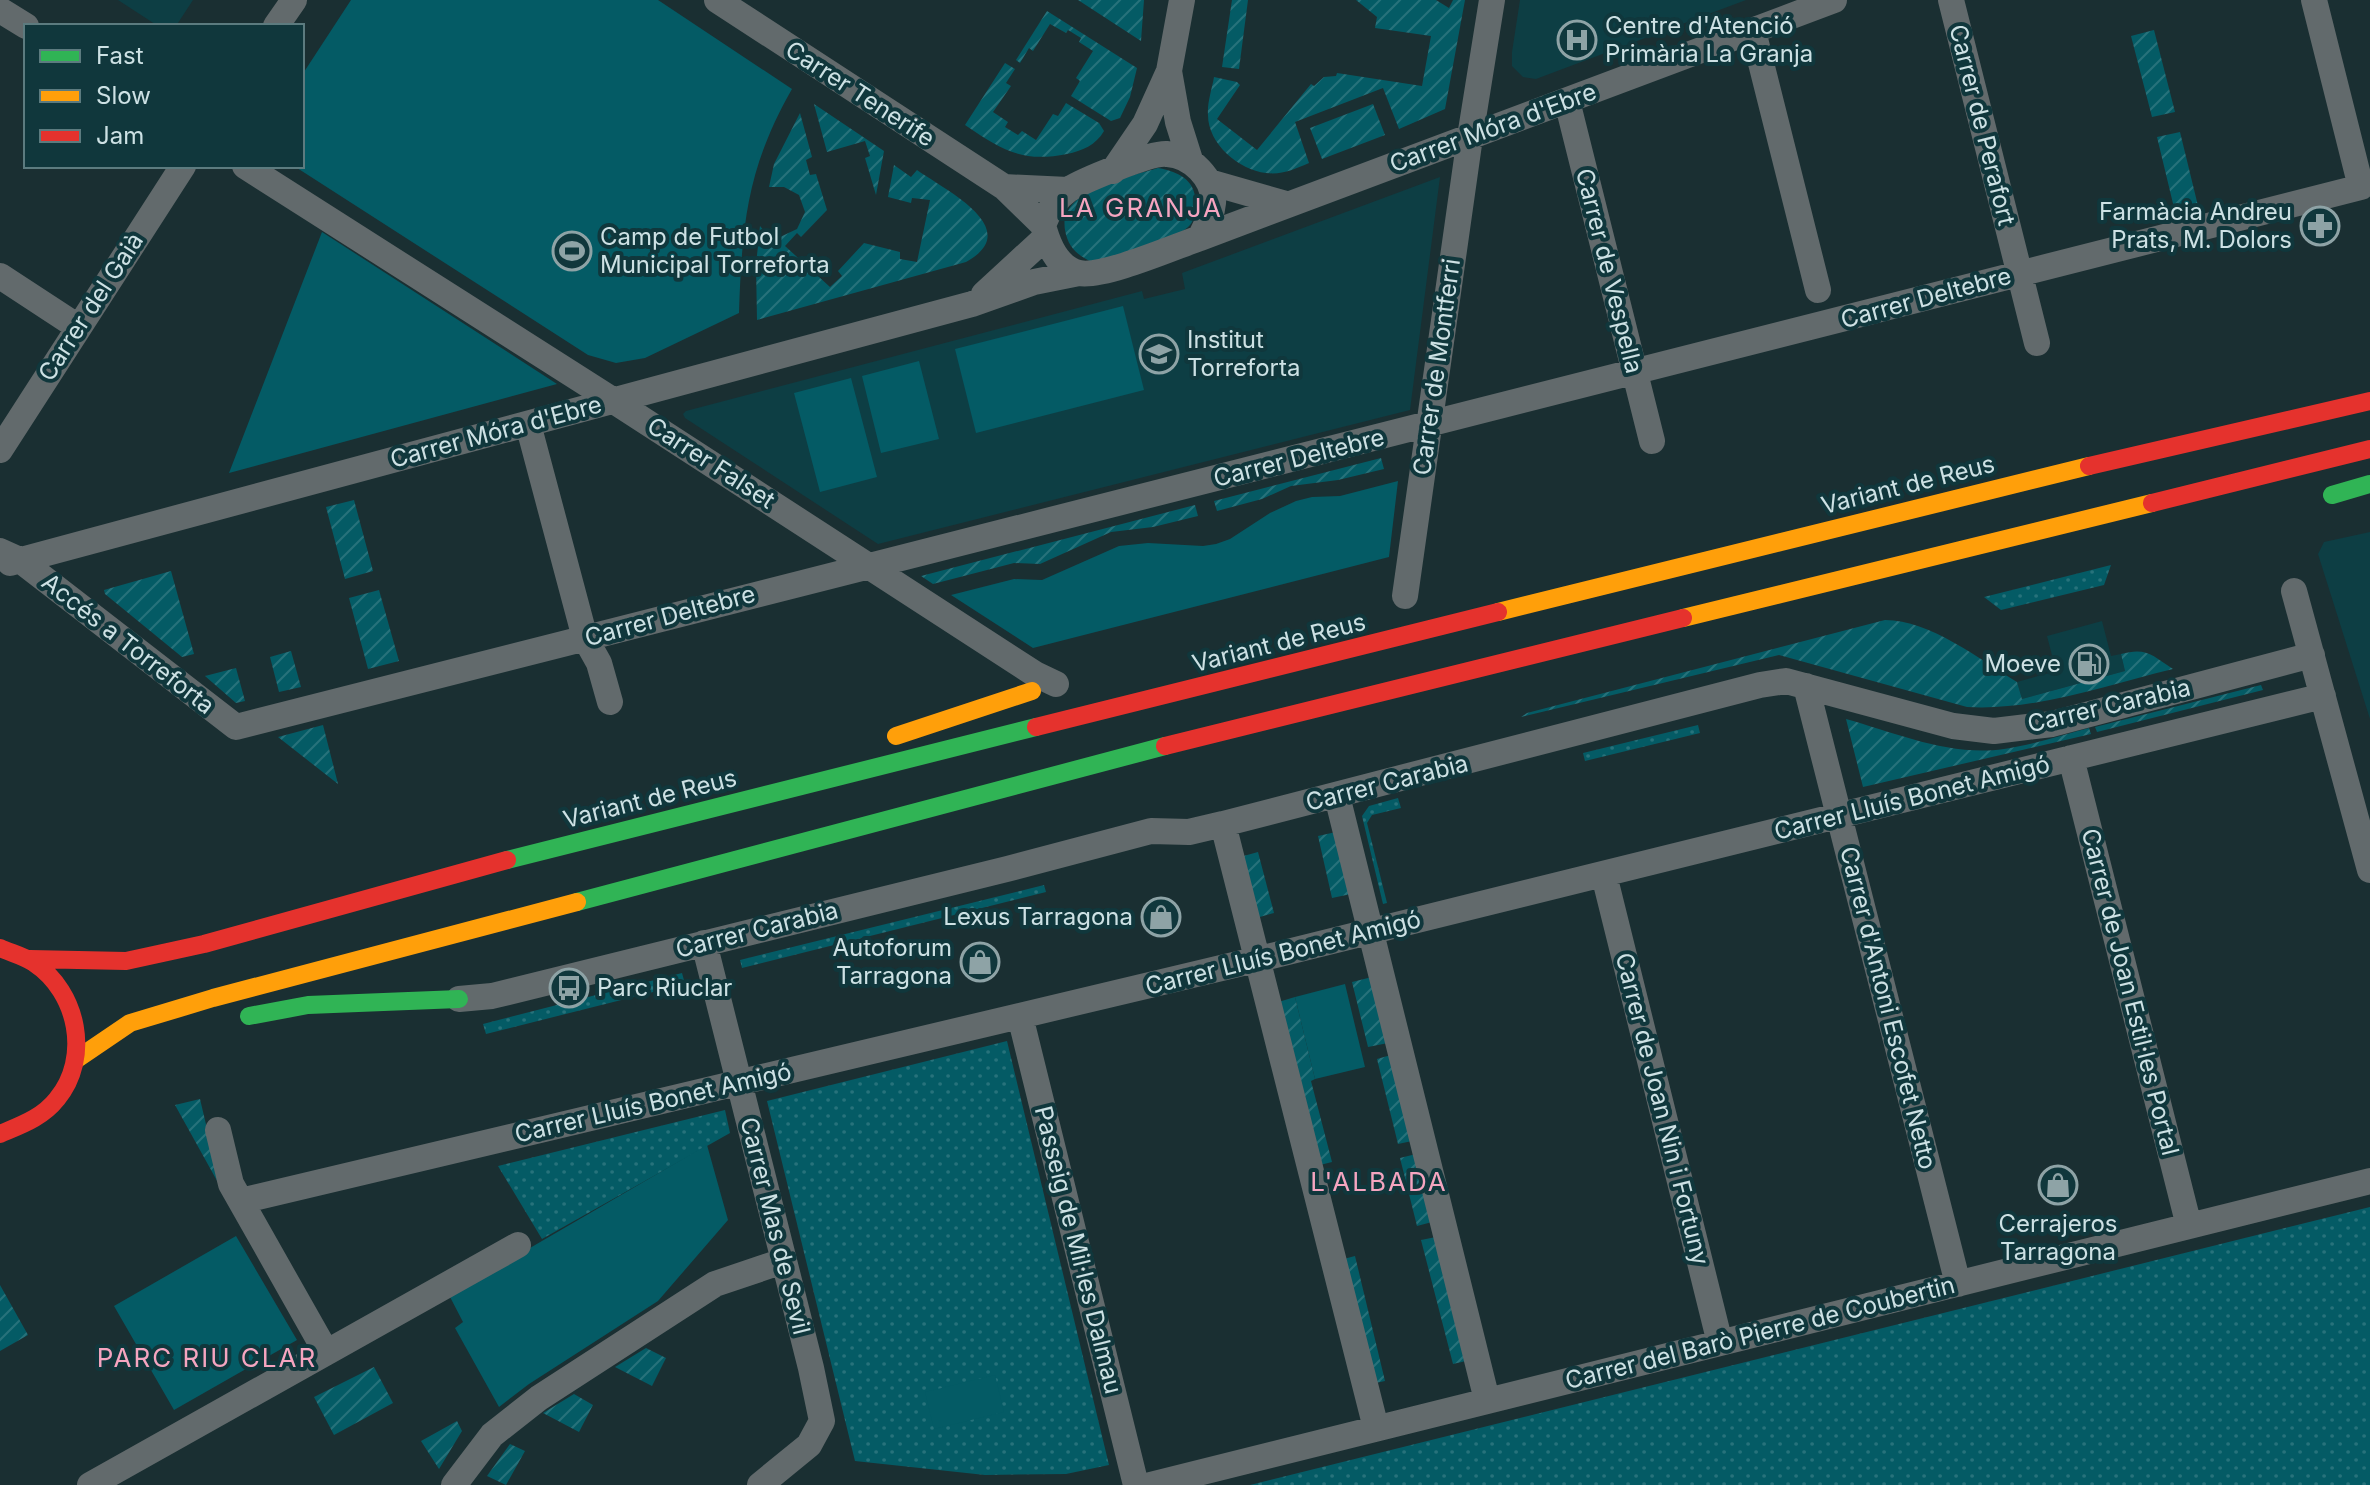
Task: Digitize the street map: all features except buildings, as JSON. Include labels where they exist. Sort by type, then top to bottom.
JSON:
[{"type":"highway","name":"Variant de Reus","points":[[15,953],[126,961],[204,944],[559,846],[1970,494],[2370,401]]},
{"type":"highway","points":[[77,1059],[130,1023],[213,998],[1166,746],[2370,449]]},
{"type":"highway","points":[[2332,495],[2370,484]]},
{"type":"highway","points":[[884,740],[1044,688]]},
{"type":"highway","points":[[559,846],[714,792],[787,771]]},
{"type":"highway","points":[[0,936],[15,953],[55,979],[71,1006],[78,1037],[77,1059],[53,1105],[38,1118],[1,1135]]},
{"type":"highway","points":[[229,1020],[308,1005],[459,999]]},
{"type":"highway","points":[[108,1036],[186,1026]]},
{"type":"street","points":[[277,24],[294,0]]},
{"type":"street","name":"Carrer Tenerife","points":[[717,0],[1004,187],[1044,231],[1052,253],[1065,266],[1079,273]]},
{"type":"street","points":[[1113,171],[1145,124],[1169,71],[1182,0]]},
{"type":"street","name":"Carrer de Montferri","points":[[1405,596],[1492,0]]},
{"type":"street","name":"Carrer Móra d'Ebre","points":[[7,559],[614,401],[972,304],[1034,282],[1108,270],[1834,0]]},
{"type":"street","name":"Carrer de Perafort","points":[[1951,0],[2037,343]]},
{"type":"street","name":"Carrer Deltebre","points":[[236,727],[2361,187],[2314,0]]},
{"type":"street","points":[[0,10],[24,25]]},
{"type":"street","points":[[1753,31],[1818,290]]},
{"type":"street","points":[[1169,71],[1178,122],[1190,160],[1209,182],[1214,202],[1210,219],[1200,238]]},
{"type":"street","name":"Carrer de Vespella","points":[[1567,101],[1652,441]]},
{"type":"street","points":[[1004,187],[1068,190],[1144,157],[1166,153],[1190,160]]},
{"type":"street","name":"Carrer del Gaià","points":[[0,450],[182,168]]},
{"type":"street","name":"Carrer Falset","points":[[248,168],[1035,674],[1044,688]]},
{"type":"street","points":[[1209,182],[1286,204]]},
{"type":"street","name":"Carrer Móra d'Ebre","points":[[972,304],[1044,231],[1054,203],[1068,190]]},
{"type":"street","points":[[0,276],[78,327]]},
{"type":"street","points":[[528,424],[585,638],[599,663],[610,702]]},
{"type":"street","points":[[0,535],[7,559]]},
{"type":"street","name":"Accés a Torreforta","points":[[7,559],[236,727]]},
{"type":"street","points":[[2294,591],[2370,870]]},
{"type":"street","name":"Carrer Carabia","points":[[459,999],[492,996],[1151,831],[1189,832],[1223,824],[1760,685],[1786,681],[1953,726],[1994,731],[2052,724],[2312,655]]},
{"type":"street","name":"Carrer d'Antoni Escofet Netto","points":[[1806,686],[1958,1284]]},
{"type":"street","name":"Carrer Lluís Bonet Amigó","points":[[241,1201],[1255,960],[2323,696]]},
{"type":"street","name":"Carrer de Joan Estil·les Portal","points":[[2071,758],[2189,1226]]},
{"type":"street","points":[[1337,796],[1487,1400]]},
{"type":"street","points":[[1223,824],[1376,1428]]},
{"type":"street","name":"Carrer de Joan Nin i Fortuny","points":[[1604,875],[1720,1343]]},
{"type":"street","name":"Carrer Mas de Sevil","points":[[704,943],[822,1421],[809,1445],[760,1485]]},
{"type":"street","name":"Passeig de Mil·les Dalmau","points":[[1020,1016],[1136,1485]]},
{"type":"street","points":[[218,1130],[231,1184],[326,1352]]},
{"type":"street","name":"Carrer del Barò Pierre de Coubertin","points":[[1150,1485],[2370,1181]]},
{"type":"street","points":[[90,1485],[518,1245]]},
{"type":"street","points":[[454,1485],[492,1435],[539,1398],[715,1284],[783,1261]]},
{"type":"shaded area","points":[[118,0],[193,0],[177,24],[155,24]]},
{"type":"shaded area","name":"Camp de Futbol Municipal Torreforta","points":[[351,0],[658,0],[792,89],[756,171],[745,224],[739,313],[645,358],[616,363],[588,355],[297,168],[304,168],[304,72]]},
{"type":"shaded area","points":[[1078,0],[1144,0],[1141,41]]},
{"type":"shaded area","points":[[1232,0],[1248,0],[1239,69],[1222,67]]},
{"type":"shaded area","points":[[1356,0],[1436,0],[1449,8],[1453,0],[1465,0],[1445,109],[1399,129],[1383,88],[1295,122],[1309,163],[1272,173],[1246,167],[1227,154],[1209,126],[1208,106],[1214,77],[1240,85],[1217,119],[1257,150],[1311,84],[1314,86],[1324,77],[1336,76],[1337,73],[1422,86],[1431,36],[1375,28],[1377,17]]},
{"type":"shaded area","name":"Centre d'Atenció Primària La Granja","points":[[1520,0],[1746,0],[1536,79],[1523,77],[1512,66]]},
{"type":"shaded area","points":[[1047,11],[1137,68],[1130,97],[1120,118],[1111,121],[1071,96],[1080,81],[1076,78],[1093,51],[1068,30],[1066,33],[1050,24],[1033,51],[1029,48],[1020,63],[1016,60]]},
{"type":"shaded area","points":[[2154,30],[2175,112],[2152,117],[2131,36]]},
{"type":"shaded area","points":[[1005,63],[1015,69],[1006,83],[1011,86],[993,112],[1008,122],[1005,127],[1018,135],[1022,131],[1036,140],[1053,114],[1058,116],[1066,103],[1099,123],[1104,131],[1101,136],[1078,151],[1037,157],[1002,148],[965,125]]},
{"type":"shaded area","points":[[814,104],[884,151],[876,195],[865,158],[870,156],[865,141],[827,152]]},
{"type":"shaded area","points":[[1373,104],[1385,135],[1322,159],[1310,128]]},
{"type":"shaded area","points":[[800,113],[812,157],[806,160],[810,175],[816,174],[827,210],[801,237],[797,233],[785,246],[830,287],[842,276],[838,271],[864,243],[900,252],[900,259],[917,262],[930,200],[912,198],[911,203],[888,197],[894,165],[911,177],[917,170],[974,211],[984,224],[988,237],[982,249],[966,262],[757,320],[756,265],[760,226],[766,233],[780,237],[797,229],[805,212],[799,195],[784,187],[769,187],[774,164]]},
{"type":"shaded area","points":[[2180,132],[2199,210],[2176,216],[2157,137]]},
{"type":"shaded area","points":[[1158,168],[1176,173],[1193,189],[1195,215],[1190,225],[1159,242],[1092,262],[1074,250],[1065,230],[1066,216],[1073,204],[1098,187]]},
{"type":"shaded area","name":"Institut Torreforta","points":[[1440,177],[1410,410],[878,544],[683,414],[1142,291],[1144,299],[1185,289],[1182,273]]},
{"type":"shaded area","points":[[322,232],[557,384],[229,473]]},
{"type":"shaded area","points":[[1123,306],[1144,390],[976,433],[955,349]]},
{"type":"shaded area","points":[[919,361],[939,439],[881,453],[862,376]]},
{"type":"shaded area","points":[[851,378],[877,477],[820,492],[794,393]]},
{"type":"shaded area","points":[[1381,458],[1384,469],[1338,480],[1291,486],[1262,499],[1217,511],[1214,501]]},
{"type":"shaded area","points":[[1398,481],[1389,557],[1033,648],[951,595],[1014,579],[1042,580],[1119,546],[1148,543],[1216,544],[1296,501],[1340,496]]},
{"type":"shaded area","points":[[354,500],[373,571],[345,579],[326,507]]},
{"type":"shaded area","points":[[1195,505],[1198,516],[1153,527],[1111,532],[1040,564],[1014,563],[933,584],[921,576]]},
{"type":"shaded area","points":[[2370,532],[2370,719],[2318,554],[2324,542]]},
{"type":"shaded area","points":[[2111,565],[2104,585],[2001,610],[1984,597]]},
{"type":"shaded area","points":[[171,571],[194,654],[182,657],[104,590]]},
{"type":"shaded area","points":[[379,590],[399,661],[368,669],[349,598]]},
{"type":"shaded area","points":[[1885,620],[1919,626],[1954,642],[2017,682],[2022,699],[2125,671],[2121,654],[2130,652],[2148,654],[2173,669],[2045,701],[1967,707],[1779,655],[1521,717],[1527,713]]},
{"type":"shaded area","name":"Moeve","points":[[2102,621],[2111,656],[2121,654],[2125,671],[2022,699],[2017,682],[2056,671],[2047,636]]},
{"type":"shaded area","points":[[291,651],[301,687],[279,692],[270,657]]},
{"type":"shaded area","points":[[236,668],[245,701],[236,703],[205,676]]},
{"type":"shaded area","points":[[2261,685],[2263,690],[2097,732],[2095,727]]},
{"type":"shaded area","points":[[1846,719],[1924,742],[1964,750],[2015,747],[2089,728],[2091,734],[1863,787]]},
{"type":"shaded area","points":[[323,725],[338,784],[278,737]]},
{"type":"shaded area","points":[[1698,725],[1700,733],[1585,761],[1583,753]]},
{"type":"shaded area","points":[[1398,798],[1401,808],[1372,815],[1367,823],[1387,903],[1383,904],[1362,816],[1369,806]]},
{"type":"shaded area","points":[[1336,832],[1351,894],[1332,898],[1318,836]]},
{"type":"shaded area","points":[[1258,852],[1274,913],[1256,918],[1240,857]]},
{"type":"shaded area","points":[[1044,885],[1046,892],[742,968],[740,960]]},
{"type":"shaded area","points":[[682,973],[685,984],[486,1034],[483,1024]]},
{"type":"shaded area","points":[[1372,977],[1388,1043],[1368,1047],[1352,982]]},
{"type":"shaded area","points":[[1345,984],[1365,1067],[1315,1079],[1295,997]]},
{"type":"shaded area","points":[[1295,997],[1315,1079],[1311,1081],[1332,1162],[1316,1166],[1275,1003]]},
{"type":"shaded area","points":[[1007,1041],[1109,1465],[1066,1474],[985,1475],[855,1461],[767,1101]]},
{"type":"shaded area","points":[[1391,1055],[1412,1141],[1398,1144],[1377,1059]]},
{"type":"shaded area","points":[[200,1099],[221,1188],[175,1105]]},
{"type":"shaded area","points":[[725,1110],[730,1133],[542,1239],[498,1166]]},
{"type":"shaded area","points":[[707,1145],[728,1220],[658,1301],[529,1384],[499,1407],[455,1328],[463,1322],[449,1295]]},
{"type":"shaded area","points":[[1416,1154],[1432,1222],[1417,1226],[1400,1158]]},
{"type":"shaded area","points":[[2370,1207],[2370,1485],[1250,1485]]},
{"type":"shaded area","points":[[236,1236],[297,1340],[174,1410],[114,1306]]},
{"type":"shaded area","points":[[1436,1237],[1466,1361],[1453,1364],[1421,1240]]},
{"type":"shaded area","points":[[1355,1256],[1385,1381],[1371,1384],[1340,1260]]},
{"type":"shaded area","points":[[0,1285],[28,1335],[0,1351]]},
{"type":"shaded area","points":[[646,1348],[666,1358],[652,1386],[615,1367]]},
{"type":"shaded area","points":[[374,1367],[393,1403],[334,1435],[314,1397]]},
{"type":"shaded area","points":[[995,1375],[1004,1412],[934,1429],[925,1392]]},
{"type":"shaded area","points":[[574,1394],[593,1405],[579,1432],[543,1413]]},
{"type":"shaded area","points":[[457,1421],[462,1431],[439,1469],[421,1441]]},
{"type":"shaded area","points":[[510,1444],[525,1451],[506,1485],[487,1476]]},
{"type":"traffic: fast","points":[[2332,495],[2370,484]]},
{"type":"traffic: fast","points":[[507,860],[1036,727]]},
{"type":"traffic: fast","points":[[577,902],[1165,746]]},
{"type":"traffic: fast","points":[[249,1016],[308,1005],[459,999]]},
{"type":"traffic: slow","points":[[1498,612],[2089,466]]},
{"type":"traffic: slow","points":[[1683,618],[2152,503]]},
{"type":"traffic: slow","points":[[896,736],[1032,691]]},
{"type":"traffic: slow","points":[[77,1059],[130,1023],[213,998],[577,902]]},
{"type":"traffic: jam","points":[[2089,466],[2370,401]]},
{"type":"traffic: jam","points":[[2152,503],[2370,449]]},
{"type":"traffic: jam","points":[[1036,727],[1498,612]]},
{"type":"traffic: jam","points":[[1165,746],[1683,618]]},
{"type":"traffic: jam","points":[[30,959],[126,961],[204,944],[507,860]]},
{"type":"traffic: jam","points":[[0,948],[22,956],[49,975],[70,1008],[76,1046],[68,1083],[51,1106],[38,1116],[0,1134]]},
{"type":"place","name":"Centre d'Atenció Primària La Granja","points":[[1577,40]]},
{"type":"place","name":"Farmàcia Andreu Prats, M. Dolors","points":[[2320,226]]},
{"type":"place","name":"Camp de Futbol Municipal Torreforta","points":[[572,251]]},
{"type":"place","name":"Institut Torreforta","points":[[1159,354]]},
{"type":"place","name":"Moeve","points":[[2089,664]]},
{"type":"place","name":"Lexus Tarragona","points":[[1161,917]]},
{"type":"place","name":"Autoforum Tarragona","points":[[980,962]]},
{"type":"place","name":"Parc Riuclar","points":[[569,988]]},
{"type":"place","name":"Cerrajeros Tarragona","points":[[2058,1185]]},
{"type":"district","name":"LA GRANJA","points":[[1141,208]]},
{"type":"district","name":"L'ALBADA","points":[[1379,1182]]},
{"type":"district","name":"PARC RIU CLAR","points":[[207,1358]]}]
